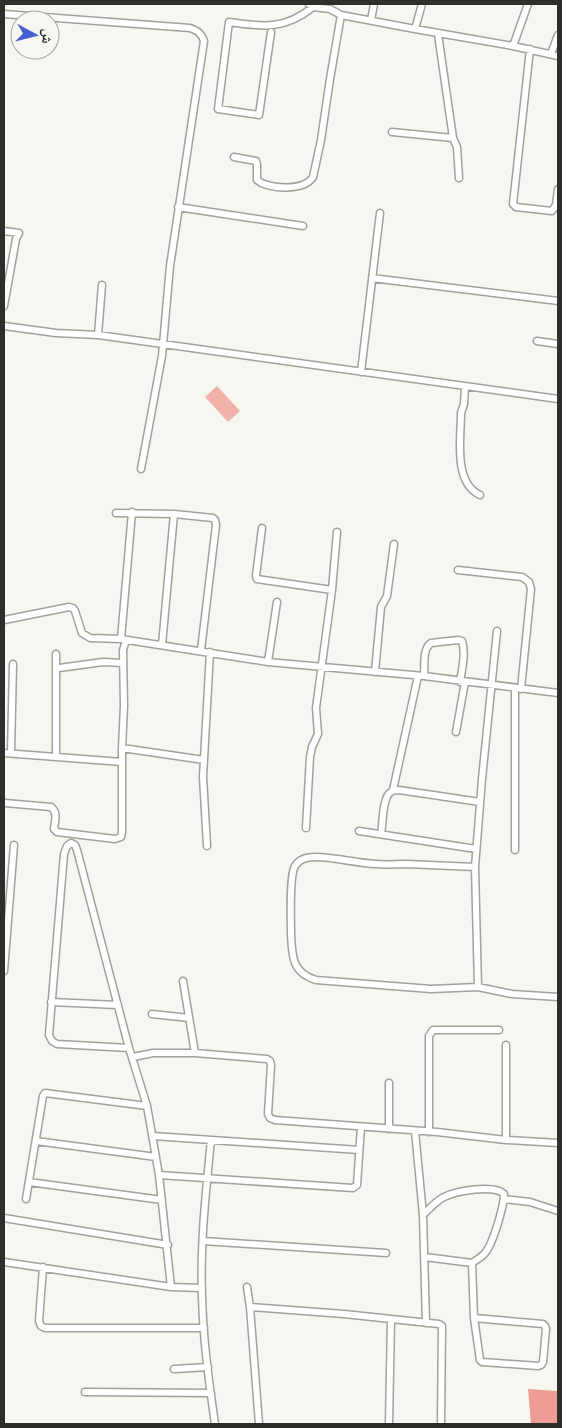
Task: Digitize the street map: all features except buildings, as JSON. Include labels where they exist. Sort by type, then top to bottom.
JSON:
[{"type":"street","points":[[371,20],[374,4]]},
{"type":"street","points":[[415,29],[422,4]]},
{"type":"street","points":[[513,46],[528,4]]},
{"type":"street","points":[[271,32],[259,115],[218,109],[229,22],[260,26],[280,24],[303,16],[310,7],[330,10],[341,15],[555,55],[558,35]]},
{"type":"street","points":[[4,14],[190,28],[199,31],[204,41],[178,207],[161,345],[141,469]]},
{"type":"street","points":[[234,158],[256,162],[257,180],[267,185],[299,187],[310,181],[313,177],[321,140],[341,15]]},
{"type":"street","points":[[438,34],[453,138],[457,147],[459,178]]},
{"type":"street","points":[[530,49],[513,204],[516,207],[552,211],[556,207],[558,189]]},
{"type":"street","points":[[392,132],[453,138]]},
{"type":"street","points":[[178,207],[303,226]]},
{"type":"street","points":[[361,372],[380,213]]},
{"type":"street","points":[[4,232],[19,233],[16,239],[4,306]]},
{"type":"street","points":[[372,278],[558,301]]},
{"type":"street","points":[[98,335],[102,285]]},
{"type":"street","points":[[4,326],[98,335],[558,400]]},
{"type":"street","points":[[537,341],[558,344]]},
{"type":"street","points":[[465,387],[464,404],[461,413],[461,468],[467,485],[480,495]]},
{"type":"street","points":[[5,803],[51,807],[56,813],[54,829],[56,832],[119,839],[121,837],[124,706],[123,639],[132,512]]},
{"type":"street","points":[[116,513],[174,514],[213,518],[215,520],[201,650]]},
{"type":"street","points":[[162,645],[174,514]]},
{"type":"street","points":[[262,528],[257,579],[332,590]]},
{"type":"street","points":[[306,828],[310,757],[318,734],[316,708],[332,590],[337,532]]},
{"type":"street","points":[[375,672],[381,607],[387,596],[394,544]]},
{"type":"street","points":[[458,570],[522,577],[529,582],[530,589],[518,689],[515,850]]},
{"type":"street","points":[[268,662],[277,602]]},
{"type":"street","points":[[4,620],[69,607],[75,611],[80,631],[90,638],[123,639],[268,662],[421,676],[558,693]]},
{"type":"street","points":[[478,987],[476,848],[497,632]]},
{"type":"street","points":[[382,834],[385,799],[393,790],[421,676],[426,647],[431,643],[458,640],[462,641],[463,644],[463,682],[456,732]]},
{"type":"street","points":[[207,846],[204,760],[210,652]]},
{"type":"street","points":[[56,654],[56,756]]},
{"type":"street","points":[[59,668],[102,662],[123,663]]},
{"type":"street","points":[[13,664],[7,753],[122,762]]},
{"type":"street","points":[[122,748],[204,760]]},
{"type":"street","points":[[393,790],[480,802]]},
{"type":"street","points":[[359,831],[476,848]]},
{"type":"street","points":[[129,1048],[56,1044],[49,1035],[64,854],[67,846],[71,843],[75,845],[77,850],[129,1048],[147,1106],[159,1175],[171,1287]]},
{"type":"street","points":[[4,971],[6,909],[14,845]]},
{"type":"street","points":[[475,867],[376,864],[315,857],[300,860],[295,866],[293,873],[291,935],[296,966],[299,971],[310,978],[355,984],[431,990],[478,987],[512,994],[558,997]]},
{"type":"street","points":[[183,981],[194,1053]]},
{"type":"street","points":[[51,1002],[118,1005]]},
{"type":"street","points":[[152,1014],[189,1018]]},
{"type":"street","points":[[429,1132],[430,1033],[433,1030],[499,1030]]},
{"type":"street","points":[[506,1044],[506,1140]]},
{"type":"street","points":[[133,1057],[153,1053],[194,1053],[262,1058],[270,1062],[271,1066],[268,1114],[270,1118],[558,1144]]},
{"type":"street","points":[[389,1083],[389,1129]]},
{"type":"street","points":[[26,1199],[45,1093],[147,1106]]},
{"type":"street","points":[[159,1175],[354,1188],[357,1185],[361,1127]]},
{"type":"street","points":[[415,1131],[423,1215],[426,1323]]},
{"type":"street","points":[[153,1136],[359,1150]]},
{"type":"street","points":[[211,1140],[203,1241],[202,1288],[204,1328],[215,1424]]},
{"type":"street","points":[[36,1141],[156,1157]]},
{"type":"street","points":[[29,1182],[162,1200]]},
{"type":"street","points":[[423,1215],[442,1198],[452,1194],[476,1189],[502,1192],[504,1194],[497,1225],[486,1252],[472,1263],[425,1257]]},
{"type":"street","points":[[504,1199],[530,1202],[558,1211]]},
{"type":"street","points":[[4,1218],[168,1245]]},
{"type":"street","points":[[203,1241],[386,1253]]},
{"type":"street","points":[[4,1262],[171,1287],[202,1288]]},
{"type":"street","points":[[472,1263],[474,1318],[480,1360],[482,1362],[541,1365],[543,1362],[545,1326],[542,1324],[474,1318]]},
{"type":"street","points":[[43,1267],[39,1321],[41,1326],[45,1328],[204,1328]]},
{"type":"street","points":[[247,1287],[259,1424]]},
{"type":"street","points":[[250,1307],[439,1324],[442,1326],[441,1424]]},
{"type":"street","points":[[388,1424],[390,1319]]},
{"type":"street","points":[[174,1369],[208,1367]]},
{"type":"street","points":[[85,1392],[211,1393]]},
{"type":"shaded area","points":[[217,386],[240,411],[228,422],[205,397]]},
{"type":"shaded area","points":[[528,1389],[558,1391],[558,1424],[531,1424]]}]
